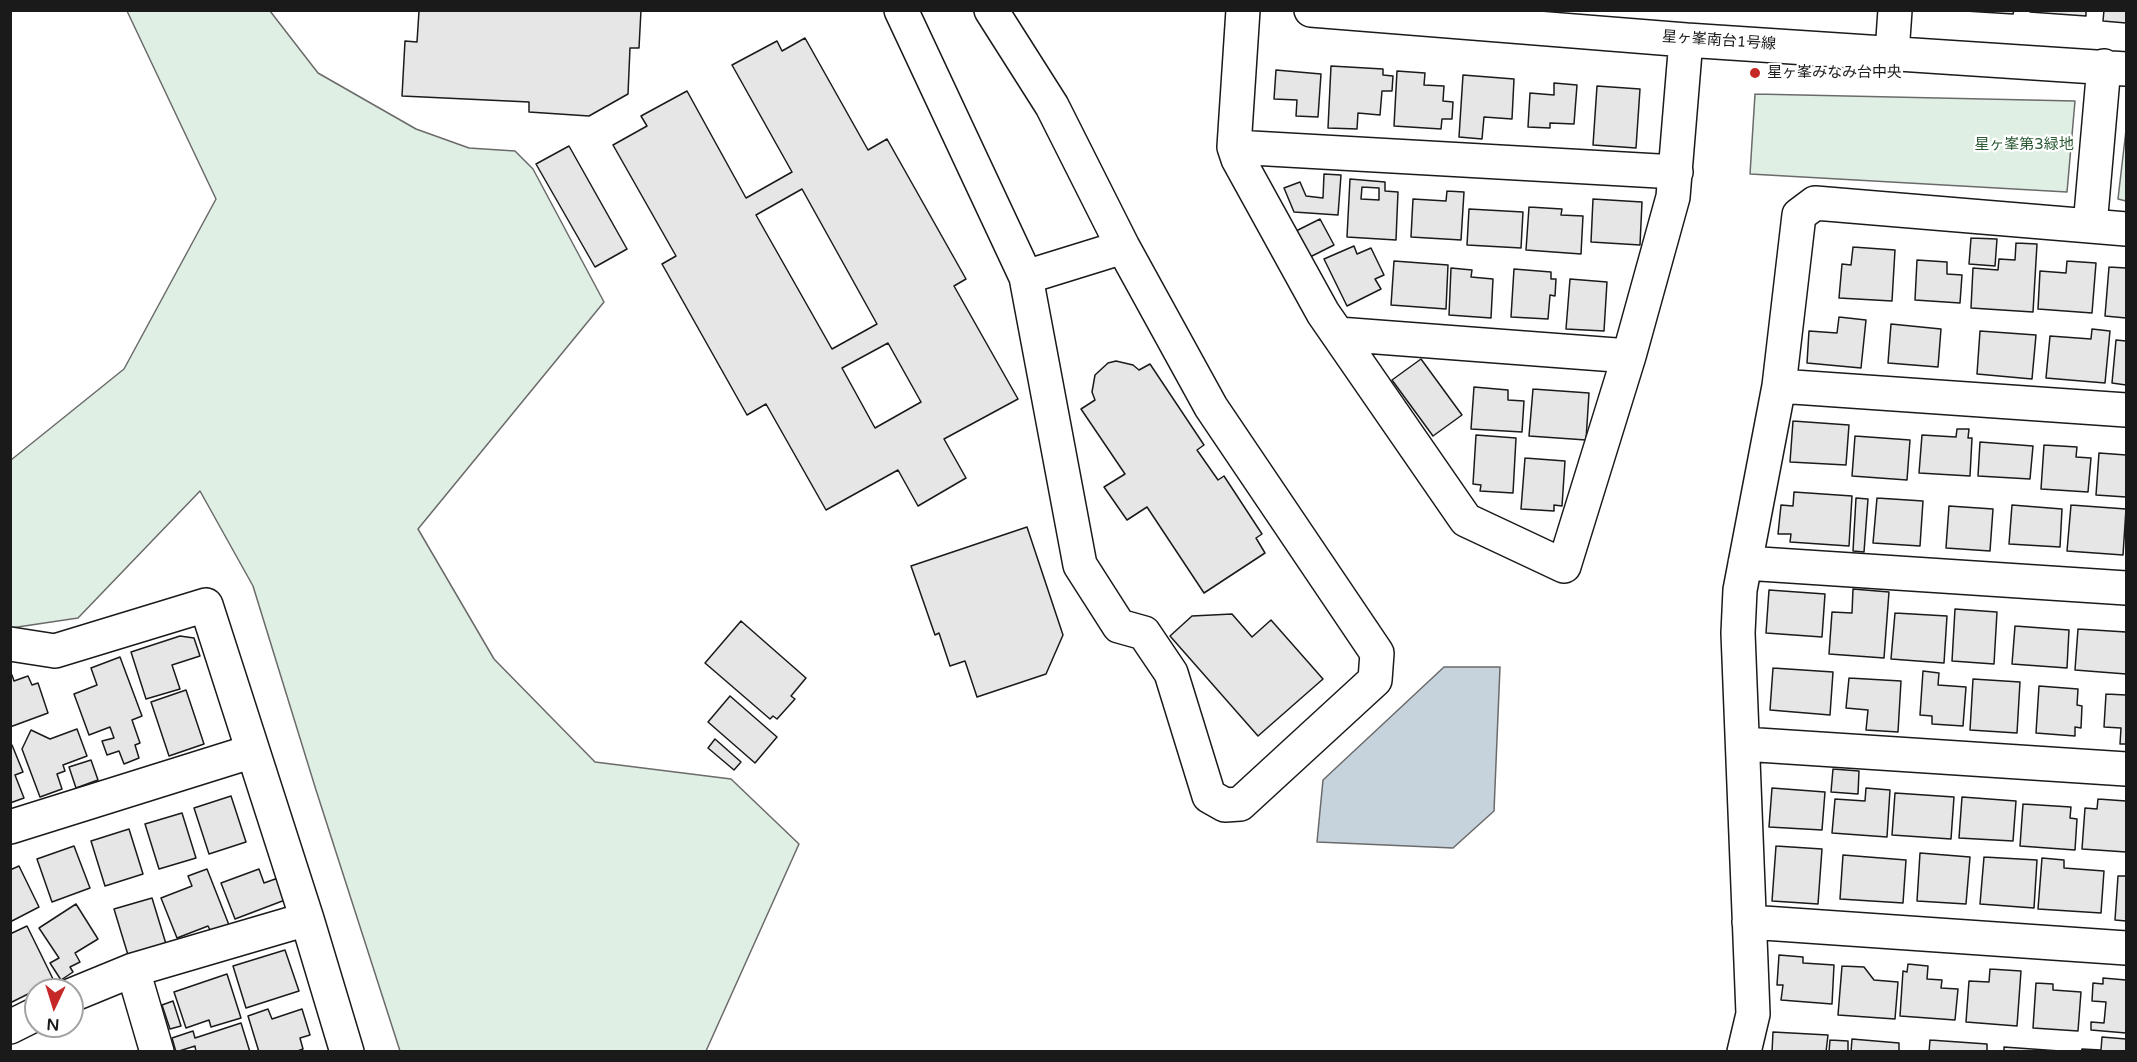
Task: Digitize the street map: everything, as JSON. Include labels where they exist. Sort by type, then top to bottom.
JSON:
[{"type":"street","points":[[901,10],[1026,277],[1080,565],[1119,626],[1144,633],[1171,673],[1209,796],[1225,805],[1240,804],[1375,680],[1377,654],[1211,407],[1123,247],[1052,106],[991,10]]},
{"type":"street","points":[[1243,10],[1234,147],[1238,159],[1317,302],[1466,520],[1564,566],[1629,356],[1673,197],[1686,40]]},
{"type":"street","name":"星ヶ峯南台1号線","points":[[1311,10],[1686,40],[2115,67]]},
{"type":"street","points":[[1892,53],[1895,10]]},
{"type":"street","points":[[2090,226],[2115,67]]},
{"type":"street","points":[[1234,147],[1676,172]]},
{"type":"street","points":[[1744,1052],[1753,1014],[1738,633],[1740,590],[1779,386],[1799,215],[1815,203],[2127,229]]},
{"type":"street","points":[[1026,277],[1123,247]]},
{"type":"street","points":[[1338,334],[1629,356]]},
{"type":"street","points":[[1779,386],[2127,410]]},
{"type":"street","points":[[1745,563],[2127,588]]},
{"type":"street","points":[[10,644],[55,651],[206,605],[307,919],[347,1052]]},
{"type":"street","points":[[1743,744],[2127,769]]},
{"type":"street","points":[[10,827],[253,751]]},
{"type":"street","points":[[84,990],[133,970],[307,919]]},
{"type":"street","points":[[1749,922],[2127,948]]},
{"type":"street","points":[[133,970],[157,1052]]},
{"type":"street","points":[[10,1027],[24,1020]]},
{"type":"green space","points":[[127,11],[270,11],[318,73],[416,129],[469,148],[515,151],[533,169],[604,302],[418,529],[494,659],[595,762],[731,779],[799,844],[706,1051],[400,1051],[253,586],[200,491],[78,618],[11,628],[11,460],[124,369],[216,199]]},
{"type":"green space","name":"星ヶ峯第3緑地","points":[[1755,94],[2075,101],[2067,192],[1750,174]]},
{"type":"green space","points":[[2126,130],[2126,201],[2118,199]]},
{"type":"shaded area","points":[[1444,667],[1500,667],[1494,811],[1453,848],[1317,842],[1323,780]]},
{"type":"building","points":[[641,10],[639,48],[630,48],[628,94],[589,116],[529,112],[529,102],[402,96],[405,41],[417,42],[419,11]]},
{"type":"building","points":[[1949,10],[2014,10],[2013,14]]},
{"type":"building","points":[[2030,10],[2086,10],[2086,16],[2030,12]]},
{"type":"building","points":[[2104,10],[2126,10],[2126,23],[2103,21]]},
{"type":"building","points":[[805,38],[868,150],[887,139],[966,279],[954,286],[1018,399],[944,439],[966,478],[918,506],[898,470],[826,510],[766,404],[747,415],[662,264],[676,256],[613,145],[647,126],[641,116],[687,91],[746,198],[792,172],[732,65],[777,41],[782,51]],"holes":[[[802,189],[877,324],[832,349],[756,215]],[[888,343],[921,402],[875,428],[842,368]]]},
{"type":"building","points":[[1331,66],[1383,69],[1383,75],[1393,76],[1392,91],[1382,91],[1380,115],[1358,113],[1357,129],[1328,128]]},
{"type":"building","points":[[1276,70],[1321,74],[1318,117],[1296,116],[1297,100],[1274,99]]},
{"type":"building","points":[[1397,71],[1425,73],[1424,85],[1444,86],[1443,101],[1453,102],[1452,119],[1442,119],[1441,129],[1394,126]]},
{"type":"building","points":[[1463,75],[1514,79],[1512,119],[1484,117],[1482,139],[1459,137]]},
{"type":"building","points":[[1554,83],[1577,85],[1574,124],[1550,123],[1550,128],[1528,127],[1530,93],[1554,95]]},
{"type":"building","points":[[1597,86],[1640,89],[1636,148],[1593,145]]},
{"type":"building","points":[[569,146],[627,249],[595,267],[536,164]]},
{"type":"building","points":[[1324,174],[1341,175],[1338,215],[1294,212],[1284,188],[1300,182],[1306,196],[1323,198]]},
{"type":"building","points":[[1350,179],[1385,182],[1385,191],[1398,192],[1396,240],[1347,237]],"holes":[[[1362,187],[1379,188],[1379,200],[1361,199]]]},
{"type":"building","points":[[1447,191],[1464,192],[1461,240],[1411,237],[1413,199],[1446,201]]},
{"type":"building","points":[[1593,199],[1642,202],[1640,245],[1591,242]]},
{"type":"building","points":[[1529,207],[1562,209],[1561,215],[1583,216],[1581,254],[1526,250]]},
{"type":"building","points":[[1469,209],[1523,212],[1521,248],[1467,245]]},
{"type":"building","points":[[1320,219],[1334,245],[1310,257],[1296,231]]},
{"type":"building","points":[[1971,238],[1997,239],[1995,266],[1969,264]]},
{"type":"building","points":[[2016,243],[2037,244],[2033,312],[1971,308],[1973,268],[1998,270],[1999,259],[2015,260]]},
{"type":"building","points":[[1354,246],[1357,254],[1371,248],[1384,275],[1375,279],[1381,289],[1347,306],[1324,259]]},
{"type":"building","points":[[1853,247],[1895,250],[1892,301],[1839,298],[1842,264],[1851,265]]},
{"type":"building","points":[[1917,260],[1947,262],[1947,274],[1962,275],[1960,303],[1915,300]]},
{"type":"building","points":[[1394,261],[1448,265],[1446,309],[1391,305]]},
{"type":"building","points":[[2067,261],[2096,263],[2092,313],[2038,309],[2040,271],[2066,273]]},
{"type":"building","points":[[2109,267],[2126,268],[2126,318],[2105,316]]},
{"type":"building","points":[[1451,268],[1472,270],[1471,277],[1493,279],[1491,318],[1449,315]]},
{"type":"building","points":[[1514,269],[1551,272],[1551,279],[1556,279],[1555,296],[1550,295],[1548,319],[1511,317]]},
{"type":"building","points":[[1570,279],[1607,282],[1604,331],[1566,329]]},
{"type":"building","points":[[1839,317],[1866,320],[1861,368],[1807,363],[1809,331],[1837,333]]},
{"type":"building","points":[[1891,324],[1941,329],[1938,367],[1888,363]]},
{"type":"building","points":[[2092,329],[2110,331],[2105,383],[2046,378],[2050,336],[2091,339]]},
{"type":"building","points":[[1980,331],[2036,335],[2032,379],[1977,374]]},
{"type":"building","points":[[2116,340],[2126,341],[2126,385],[2112,383]]},
{"type":"building","points":[[1421,359],[1462,415],[1433,436],[1392,380]]},
{"type":"building","points":[[1116,361],[1133,365],[1139,370],[1150,364],[1204,445],[1197,450],[1218,480],[1224,476],[1262,534],[1256,538],[1265,553],[1204,593],[1147,507],[1127,520],[1104,487],[1125,474],[1081,409],[1095,400],[1092,392],[1095,375],[1108,363]]},
{"type":"building","points":[[1474,387],[1508,390],[1508,400],[1524,401],[1522,432],[1471,429]]},
{"type":"building","points":[[1533,389],[1589,393],[1586,440],[1529,436]]},
{"type":"building","points":[[1793,421],[1849,425],[1846,465],[1790,462]]},
{"type":"building","points":[[1957,429],[1969,429],[1968,438],[1972,438],[1970,476],[1919,473],[1922,435],[1956,437]]},
{"type":"building","points":[[1476,435],[1516,438],[1513,493],[1480,491],[1481,485],[1473,484]]},
{"type":"building","points":[[1855,436],[1910,440],[1907,480],[1852,476]]},
{"type":"building","points":[[1980,442],[2033,446],[2030,479],[1978,476]]},
{"type":"building","points":[[2044,445],[2077,447],[2076,457],[2091,458],[2088,492],[2041,489]]},
{"type":"building","points":[[2099,453],[2126,455],[2126,497],[2096,495]]},
{"type":"building","points":[[1525,458],[1565,461],[1562,506],[1554,505],[1554,511],[1521,509]]},
{"type":"building","points":[[1794,492],[1852,496],[1849,546],[1790,542],[1791,534],[1778,534],[1781,505],[1793,506]]},
{"type":"building","points":[[1856,498],[1868,499],[1864,552],[1853,551]]},
{"type":"building","points":[[1877,498],[1923,501],[1920,546],[1873,543]]},
{"type":"building","points":[[2012,505],[2062,509],[2060,547],[2009,544]]},
{"type":"building","points":[[2071,505],[2126,509],[2123,555],[2067,551]]},
{"type":"building","points":[[1949,506],[1993,509],[1990,551],[1946,548]]},
{"type":"building","points":[[1027,527],[1063,635],[1046,674],[977,697],[965,661],[950,666],[939,633],[935,635],[911,566]]},
{"type":"building","points":[[1853,589],[1889,592],[1884,658],[1829,654],[1832,612],[1852,613]]},
{"type":"building","points":[[1769,590],[1825,594],[1822,637],[1766,633]]},
{"type":"building","points":[[1955,609],[1997,612],[1994,664],[1952,661]]},
{"type":"building","points":[[1895,613],[1947,616],[1944,663],[1891,659]]},
{"type":"building","points":[[1232,614],[1252,637],[1271,620],[1323,679],[1258,736],[1170,636],[1192,616]]},
{"type":"building","points":[[741,621],[806,678],[791,696],[795,699],[777,719],[773,716],[770,719],[705,663]]},
{"type":"building","points":[[2015,626],[2069,630],[2067,668],[2012,664]]},
{"type":"building","points":[[2078,629],[2126,632],[2126,674],[2075,670]]},
{"type":"building","points":[[180,636],[194,638],[200,656],[172,665],[180,689],[146,699],[131,652]]},
{"type":"building","points":[[120,657],[142,716],[132,720],[140,743],[135,745],[139,758],[124,764],[119,751],[107,755],[102,741],[114,738],[110,727],[89,735],[74,694],[97,685],[91,668]]},
{"type":"building","points":[[1773,668],[1833,672],[1830,715],[1770,710]]},
{"type":"building","points":[[1923,671],[1939,673],[1938,685],[1966,687],[1963,726],[1932,724],[1932,716],[1920,715]]},
{"type":"building","points":[[10,675],[14,681],[28,676],[32,685],[38,683],[48,713],[10,727]]},
{"type":"building","points":[[1849,678],[1901,681],[1898,732],[1866,730],[1868,710],[1846,708]]},
{"type":"building","points":[[1973,679],[2020,682],[2017,733],[1970,730]]},
{"type":"building","points":[[2039,686],[2078,689],[2077,705],[2082,706],[2081,728],[2075,727],[2075,736],[2036,733]]},
{"type":"building","points":[[186,690],[204,744],[169,756],[151,702]]},
{"type":"building","points":[[2106,694],[2126,695],[2126,744],[2120,744],[2121,728],[2104,727]]},
{"type":"building","points":[[730,696],[777,737],[755,763],[708,722]]},
{"type":"building","points":[[77,729],[87,756],[63,765],[65,771],[57,774],[62,789],[40,797],[22,749],[31,730],[50,739]]},
{"type":"building","points":[[715,739],[741,762],[734,770],[708,748]]},
{"type":"building","points":[[10,745],[12,745],[23,772],[15,775],[24,798],[10,803]]},
{"type":"building","points":[[91,760],[98,780],[76,788],[69,767]]},
{"type":"building","points":[[1833,769],[1859,771],[1858,794],[1831,792]]},
{"type":"building","points":[[1772,788],[1825,792],[1822,830],[1769,827]]},
{"type":"building","points":[[1866,788],[1890,790],[1887,837],[1832,833],[1835,799],[1865,801]]},
{"type":"building","points":[[1895,793],[1954,797],[1951,839],[1892,835]]},
{"type":"building","points":[[231,796],[246,842],[209,854],[194,808]]},
{"type":"building","points":[[1962,797],[2016,801],[2013,841],[1959,838]]},
{"type":"building","points":[[2098,799],[2126,801],[2126,852],[2082,849],[2085,808],[2097,809]]},
{"type":"building","points":[[2023,804],[2071,807],[2070,818],[2077,819],[2075,850],[2020,846]]},
{"type":"building","points":[[182,813],[196,858],[159,869],[145,824]]},
{"type":"building","points":[[129,829],[143,874],[105,886],[91,841]]},
{"type":"building","points":[[74,846],[90,888],[52,902],[37,859]]},
{"type":"building","points":[[1776,846],[1822,849],[1818,904],[1772,901]]},
{"type":"building","points":[[1920,853],[1970,857],[1966,904],[1917,901]]},
{"type":"building","points":[[1843,855],[1906,860],[1903,903],[1840,899]]},
{"type":"building","points":[[1984,857],[2037,860],[2034,908],[1980,904]]},
{"type":"building","points":[[2042,858],[2064,860],[2064,868],[2104,871],[2101,913],[2038,909]]},
{"type":"building","points":[[19,866],[39,907],[10,922],[10,870]]},
{"type":"building","points":[[207,869],[229,925],[211,932],[208,926],[177,938],[161,898],[192,886],[188,876]]},
{"type":"building","points":[[259,869],[264,883],[278,878],[285,900],[235,919],[221,883]]},
{"type":"building","points":[[2118,876],[2126,876],[2126,921],[2115,920]]},
{"type":"building","points":[[152,898],[166,944],[128,955],[114,909]]},
{"type":"building","points":[[76,904],[98,939],[75,953],[80,962],[70,967],[73,972],[60,978],[50,963],[59,958],[39,928]]},
{"type":"building","points":[[27,926],[53,978],[24,978],[24,996],[10,1003],[10,934]]},
{"type":"building","points":[[285,950],[299,991],[246,1008],[233,966]]},
{"type":"building","points":[[1779,955],[1803,957],[1803,963],[1834,965],[1832,1004],[1781,1000],[1783,985],[1777,985]]},
{"type":"building","points":[[1908,964],[1928,966],[1927,979],[1942,980],[1941,988],[1958,989],[1955,1020],[1900,1016],[1903,971],[1907,972]]},
{"type":"building","points":[[1842,966],[1864,967],[1874,980],[1898,982],[1895,1019],[1838,1015]]},
{"type":"building","points":[[1990,969],[2021,971],[2017,1026],[1966,1022],[1969,981],[1989,982]]},
{"type":"building","points":[[227,974],[241,1018],[211,1027],[209,1020],[186,1028],[174,992]]},
{"type":"building","points":[[2103,978],[2126,980],[2126,1033],[2091,1030],[2091,1022],[2104,1023],[2106,1002],[2092,1001],[2093,983],[2103,984]]},
{"type":"building","points":[[2036,983],[2053,984],[2053,990],[2081,992],[2078,1031],[2033,1028]]},
{"type":"building","points":[[173,1001],[181,1026],[170,1029],[162,1005]]},
{"type":"building","points":[[268,1009],[272,1019],[302,1009],[310,1035],[300,1038],[303,1049],[295,1052],[259,1052],[248,1016]]},
{"type":"building","points":[[241,1023],[250,1052],[196,1052],[195,1046],[176,1052],[172,1038],[193,1031],[195,1038]]},
{"type":"building","points":[[1773,1032],[1828,1035],[1826,1052],[1772,1052]]},
{"type":"building","points":[[2102,1037],[2126,1039],[2126,1052],[2081,1052],[2082,1049],[2101,1050]]},
{"type":"building","points":[[1852,1039],[1899,1043],[1899,1052],[1851,1052]]},
{"type":"building","points":[[1830,1040],[1848,1041],[1848,1052],[1829,1052]]},
{"type":"building","points":[[1930,1040],[1987,1044],[1987,1052],[1929,1052]]},
{"type":"building","points":[[2004,1047],[2074,1052],[2004,1052]]},
{"type":"place","name":"星ヶ峯みなみ台中央","points":[[1755,73]]}]
